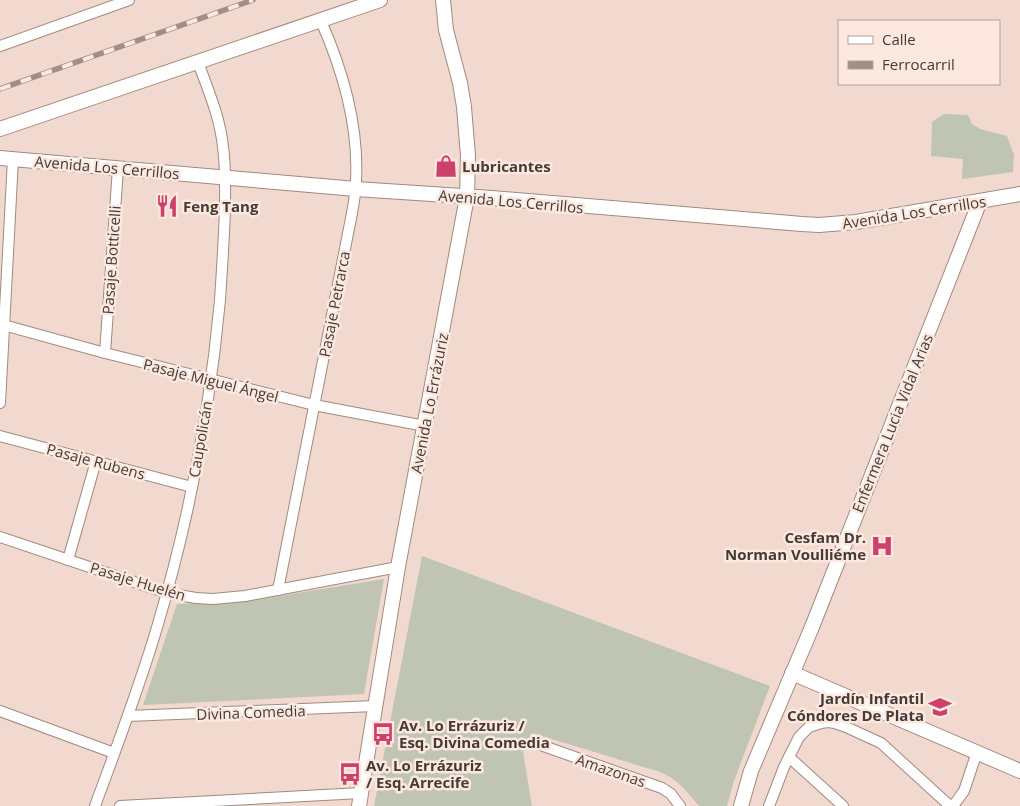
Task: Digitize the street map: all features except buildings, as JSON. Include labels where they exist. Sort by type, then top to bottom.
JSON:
[{"type":"street","points":[[0,46],[129,0]]},
{"type":"street","points":[[0,129],[380,0]]},
{"type":"street","name":"Avenida Lo Errázuriz","points":[[360,800],[398,567],[467,197],[467,142],[464,107],[446,30],[443,0]]},
{"type":"street","name":"Pasaje Petrarca","points":[[278,590],[356,189],[352,121],[340,72],[321,21]]},
{"type":"street","name":"Caupolicán","points":[[95,806],[128,716],[167,593],[192,487],[211,380],[221,282],[225,178],[219,122],[198,62]]},
{"type":"street","points":[[0,403],[7,158]]},
{"type":"street","name":"Avenida Los Cerrillos","points":[[7,158],[225,178],[786,224],[819,225],[856,222],[1020,194]]},
{"type":"street","name":"Pasaje Botticelli","points":[[105,353],[118,168]]},
{"type":"street","name":"Enfermera Lucia Vidal Arias","points":[[741,806],[751,771],[792,673],[980,201]]},
{"type":"street","name":"Pasaje Miguel Ángel","points":[[2,325],[105,353],[314,405],[425,426]]},
{"type":"street","name":"Pasaje Rubens","points":[[0,436],[192,487]]},
{"type":"street","points":[[68,560],[96,461]]},
{"type":"street","name":"Pasaje Huelén","points":[[0,537],[167,593],[214,599],[245,596],[398,567]]},
{"type":"street","points":[[792,673],[1020,771]]},
{"type":"street","name":"Divina Comedia","points":[[128,716],[375,706]]},
{"type":"street","points":[[0,711],[114,753]]},
{"type":"street","points":[[769,806],[789,757],[800,737],[810,727],[821,723],[835,723],[881,743],[952,806],[964,791],[977,752]]},
{"type":"street","name":"Amazonas","points":[[535,743],[656,786],[671,794],[680,806]]},
{"type":"street","points":[[789,757],[843,806]]},
{"type":"street","points":[[120,806],[360,800]]},
{"type":"green space","points":[[944,114],[968,115],[972,124],[980,129],[1007,136],[1014,155],[1013,172],[962,179],[963,159],[931,156],[932,122]]},
{"type":"green space","points":[[422,556],[770,686],[734,781],[727,806],[699,806],[677,782],[667,775],[532,733],[523,752],[532,806],[374,806]]},
{"type":"green space","points":[[384,579],[364,694],[143,705],[177,604],[248,601]]},
{"type":"railway","points":[[0,89],[253,0]]},
{"type":"place","name":"Lubricantes","points":[[446,166]]},
{"type":"place","name":"Feng Tang","points":[[167,206]]},
{"type":"place","name":"Cesfam Dr. Norman Voulliéme","points":[[882,546]]},
{"type":"place","name":"Jardín Infantil Cóndores De Plata","points":[[940,707]]},
{"type":"place","name":"Av. Lo Errázuriz / Esq. Divina Comedia","points":[[383,734]]},
{"type":"place","name":"Av. Lo Errázuriz / Esq. Arrecife","points":[[350,774]]}]
